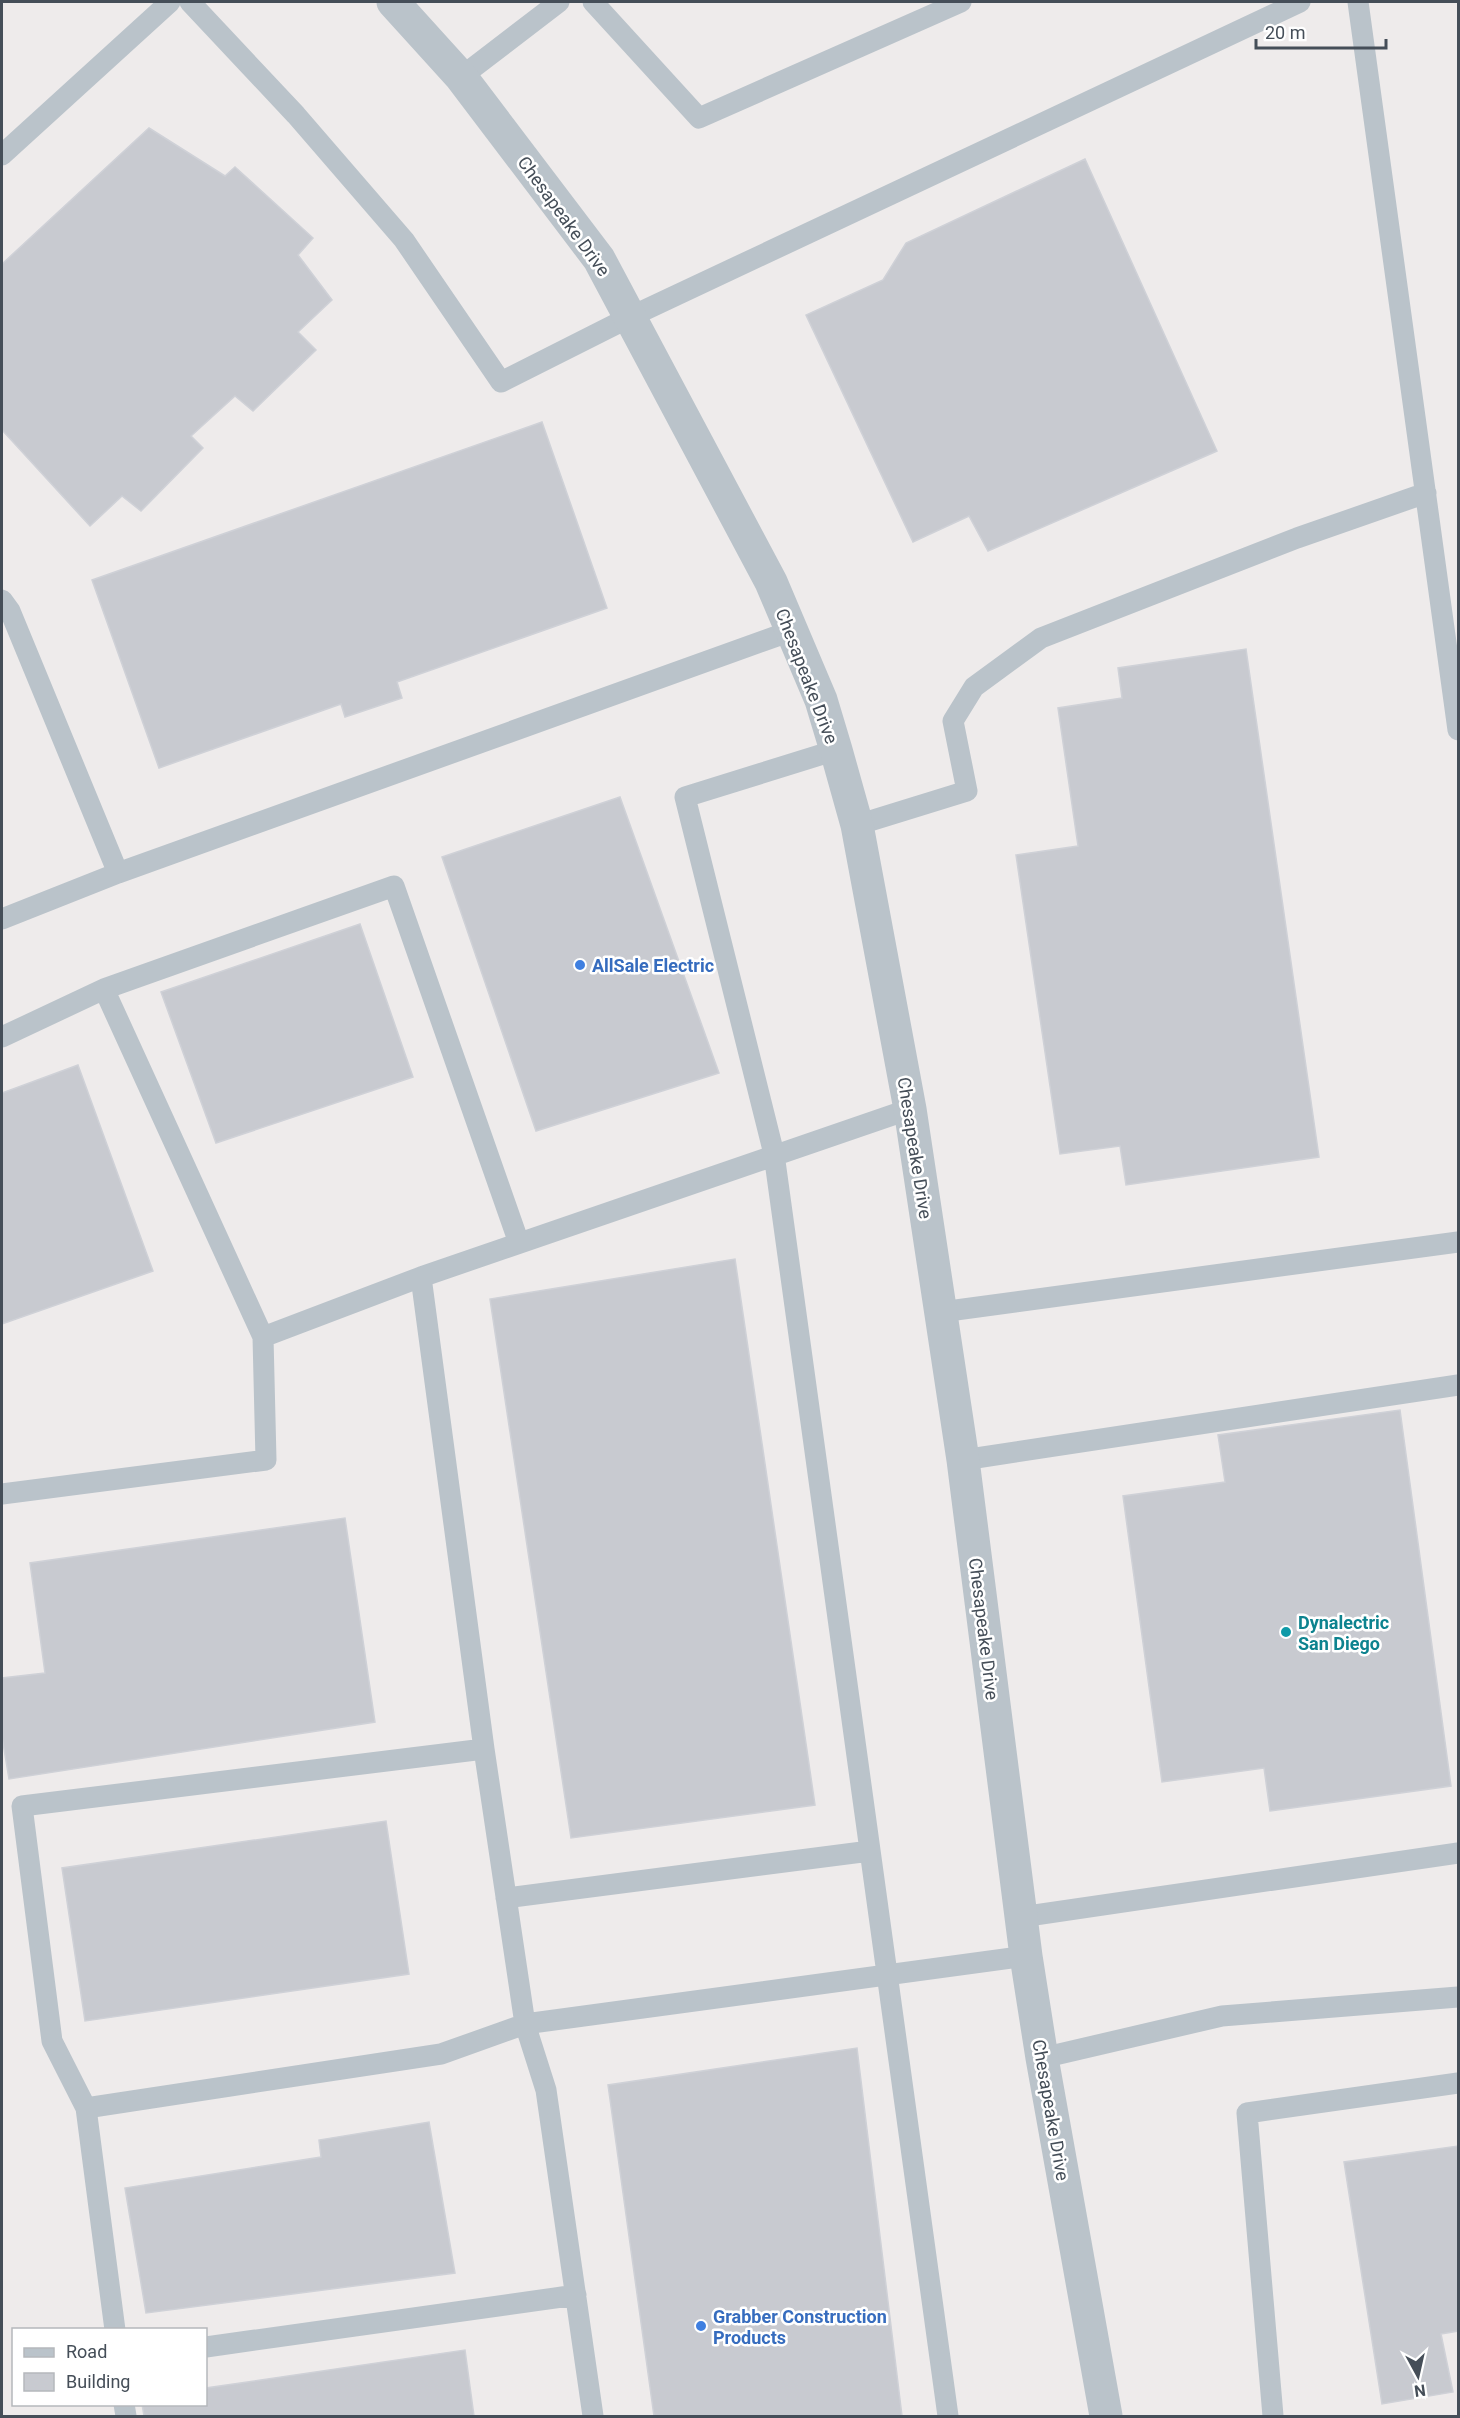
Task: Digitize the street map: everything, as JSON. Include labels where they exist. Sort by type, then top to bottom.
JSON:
[{"type":"street","name":"Chesapeake Drive","points":[[393,2],[461,77],[599,260],[771,582],[821,700],[836,750],[857,825],[910,1109],[963,1460],[1026,1956],[1106,2416]]},
{"type":"lane","points":[[2,155],[170,2]]},
{"type":"lane","points":[[190,2],[296,115],[404,240],[501,382],[630,317],[1300,2]]},
{"type":"lane","points":[[461,77],[559,2]]},
{"type":"lane","points":[[593,2],[699,118],[961,2]]},
{"type":"lane","points":[[1358,2],[1458,730]]},
{"type":"lane","points":[[857,825],[967,791],[953,722],[974,687],[1041,638],[1298,538],[1425,493]]},
{"type":"lane","points":[[2,600],[10,611],[118,873]]},
{"type":"lane","points":[[2,919],[118,873],[792,631]]},
{"type":"lane","points":[[836,750],[685,797],[774,1154],[948,2416]]},
{"type":"lane","points":[[2,1038],[104,989],[394,886],[519,1243]]},
{"type":"lane","points":[[2,1494],[266,1460],[263,1336],[104,989]]},
{"type":"lane","points":[[263,1336],[421,1277],[910,1109]]},
{"type":"lane","points":[[940,1312],[1458,1242]]},
{"type":"lane","points":[[421,1277],[484,1749],[525,2024],[546,2090],[593,2416]]},
{"type":"lane","points":[[963,1460],[1458,1385]]},
{"type":"lane","points":[[114,2328],[86,2108],[52,2041],[22,1806],[484,1749]]},
{"type":"lane","points":[[506,1898],[870,1851]]},
{"type":"lane","points":[[1021,1917],[1458,1854]]},
{"type":"lane","points":[[86,2108],[441,2054],[525,2024],[1026,1956]]},
{"type":"lane","points":[[1042,2058],[1222,2016],[1458,1997]]},
{"type":"lane","points":[[1273,2416],[1247,2113],[1458,2084]]},
{"type":"lane","points":[[207,2347],[576,2295]]},
{"type":"building","points":[[149,128],[225,176],[235,167],[313,238],[298,255],[332,300],[298,332],[316,350],[253,411],[235,396],[191,436],[203,448],[141,511],[122,496],[90,526],[2,430],[2,264]]},
{"type":"building","points":[[1085,159],[1217,451],[988,551],[969,516],[913,542],[806,315],[883,280],[906,243]]},
{"type":"building","points":[[542,422],[607,608],[397,682],[402,698],[345,717],[341,704],[159,768],[92,580]]},
{"type":"building","points":[[1246,649],[1319,1157],[1126,1185],[1120,1146],[1060,1154],[1016,855],[1078,846],[1058,708],[1122,698],[1118,668]]},
{"type":"building","name":"AllSale Electric","points":[[620,797],[719,1073],[536,1131],[442,857]]},
{"type":"building","points":[[360,924],[413,1077],[216,1143],[161,992]]},
{"type":"building","points":[[78,1065],[153,1271],[2,1324],[2,1093]]},
{"type":"building","points":[[735,1259],[815,1805],[571,1838],[490,1299]]},
{"type":"building","name":"Dynalectric San Diego","points":[[1400,1410],[1451,1786],[1270,1811],[1264,1768],[1162,1782],[1123,1496],[1225,1482],[1218,1435]]},
{"type":"building","points":[[345,1518],[375,1722],[9,1779],[2,1737],[2,1678],[45,1673],[30,1563]]},
{"type":"building","points":[[386,1821],[409,1974],[85,2021],[62,1868]]},
{"type":"building","points":[[857,2048],[902,2416],[654,2416],[608,2085]]},
{"type":"building","points":[[429,2122],[455,2273],[146,2313],[125,2188],[321,2157],[319,2140]]},
{"type":"building","points":[[1458,2146],[1458,2331],[1441,2334],[1453,2392],[1382,2404],[1344,2162]]},
{"type":"building","points":[[465,2350],[474,2416],[144,2416],[142,2406],[207,2406],[207,2388]]},
{"type":"place","name":"AllSale Electric","points":[[580,965]]},
{"type":"place","name":"Dynalectric San Diego","points":[[1286,1632]]},
{"type":"place","name":"Grabber Construction Products","points":[[701,2326]]}]
